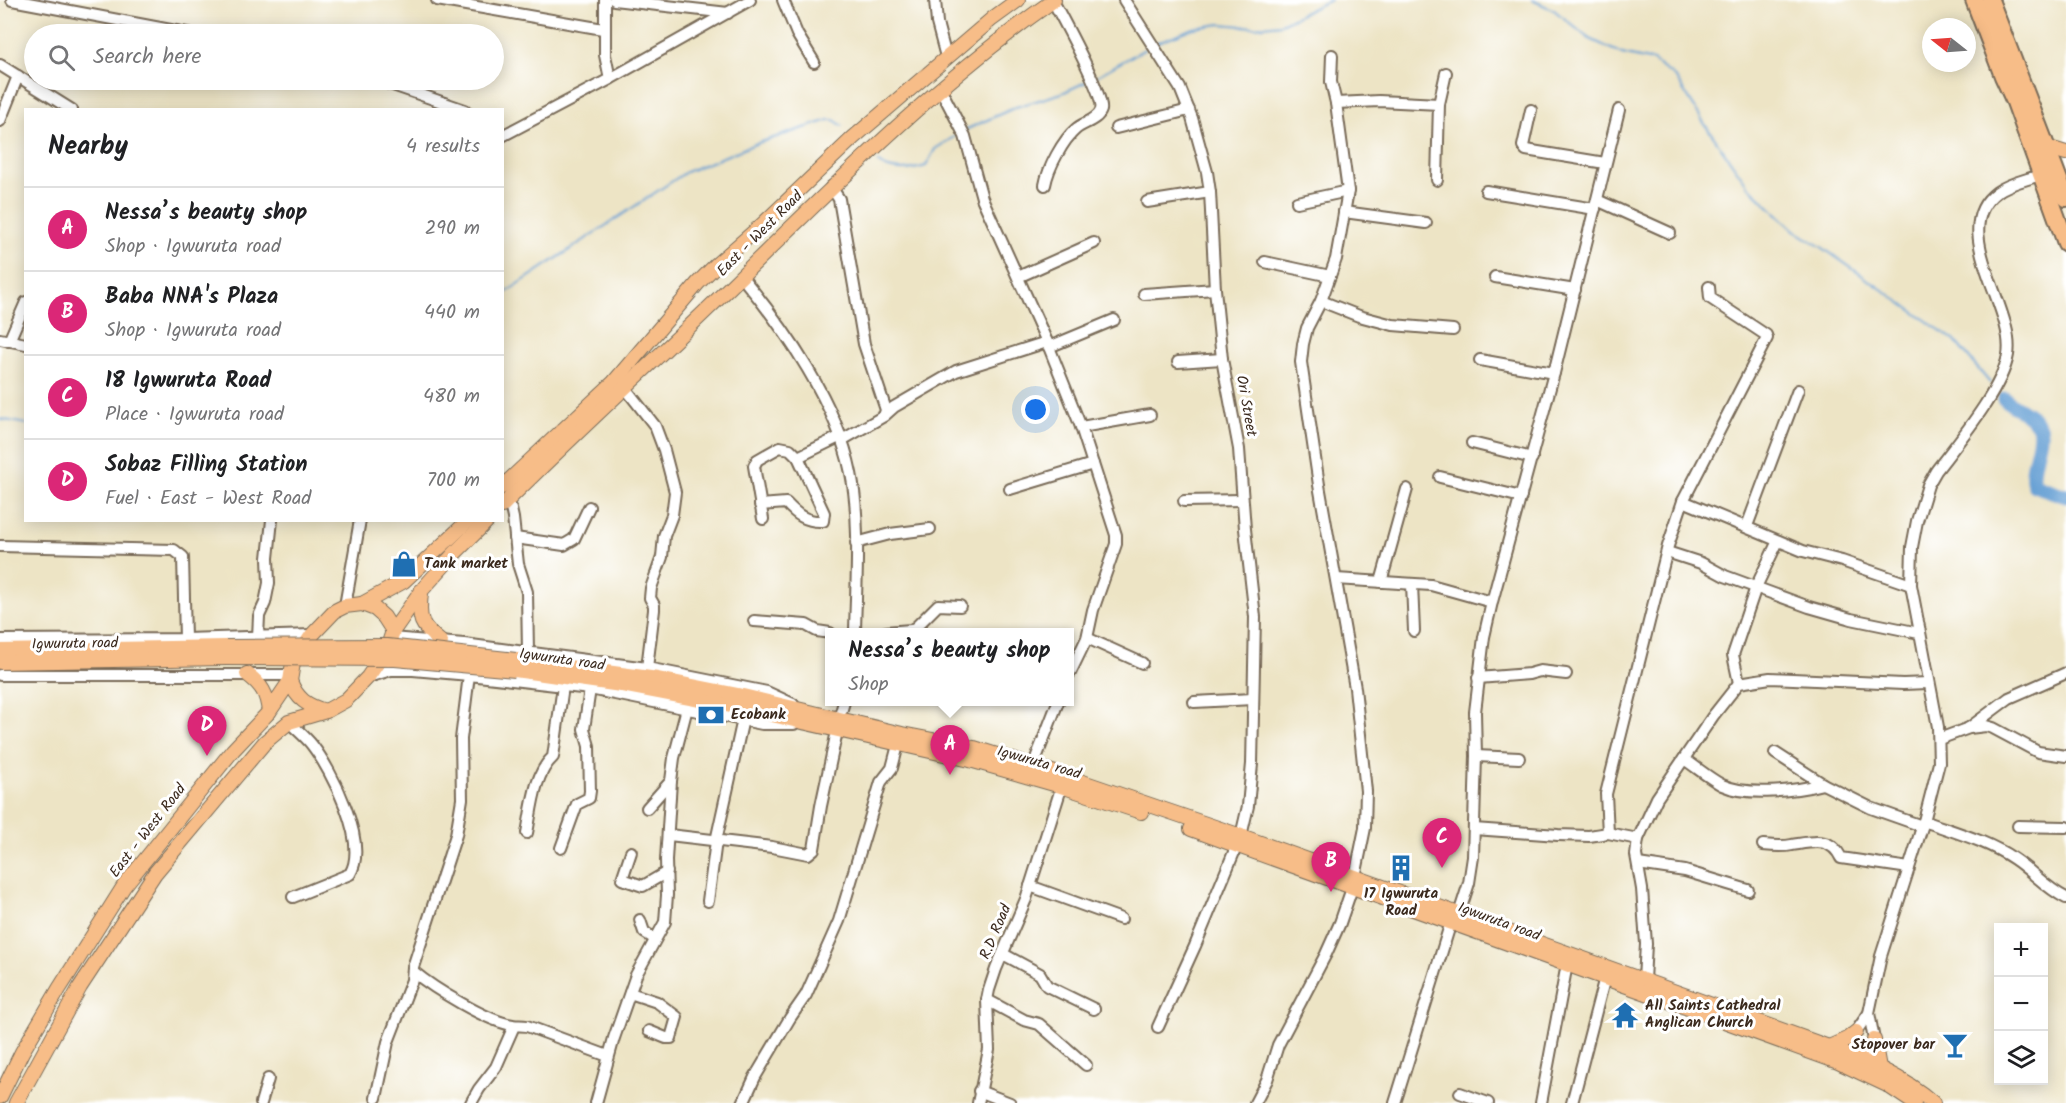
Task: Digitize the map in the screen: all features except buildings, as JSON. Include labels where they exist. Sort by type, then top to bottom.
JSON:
[{"type":"highway","points":[[1974,0],[2015,102],[2066,243]]},
{"type":"highway","points":[[1990,0],[2066,198]]},
{"type":"main road","name":"East - West Road","points":[[504,504],[717,264],[853,138],[946,57],[1018,0]]},
{"type":"main road","name":"East - West Road","points":[[504,486],[626,389],[831,187],[1009,32],[1054,0]]},
{"type":"main road","points":[[2046,147],[2066,153]]},
{"type":"main road","points":[[345,606],[363,604],[404,581],[467,522]]},
{"type":"main road","points":[[16,1103],[80,987],[155,873],[265,742],[289,722],[326,711],[346,700],[368,677],[387,649],[392,635],[422,591],[486,522]]},
{"type":"main road","points":[[422,591],[419,611],[421,622],[427,631],[441,642]]},
{"type":"main road","points":[[363,604],[384,616],[392,635]]},
{"type":"main road","name":"East - West Road","points":[[0,1097],[22,1052],[59,989],[124,886],[233,750],[269,712],[290,678],[293,663],[312,635],[335,611],[345,606]]},
{"type":"main road","name":"Igwuruta road","points":[[0,651],[226,653],[395,659],[520,660],[621,685],[974,748],[1033,766],[1063,781]]},
{"type":"main road","name":"Igwuruta road","points":[[0,662],[226,653]]},
{"type":"main road","points":[[248,674],[264,690],[268,698],[269,712]]},
{"type":"main road","points":[[290,678],[301,701],[326,711]]},
{"type":"main road","name":"Igwuruta road","points":[[838,725],[898,745],[1063,781],[1455,918],[1644,980],[1829,1047],[1841,1057]]},
{"type":"main road","points":[[142,865],[155,873]]},
{"type":"main road","name":"Igwuruta road","points":[[1455,918],[1567,964],[1841,1057],[1862,1066],[1914,1103]]},
{"type":"main road","points":[[1829,1047],[1856,1032]]},
{"type":"main road","points":[[1875,1040],[1879,1068]]},
{"type":"main road","name":"Igwuruta road","points":[[1862,1066],[1879,1068],[1933,1103]]},
{"type":"street","points":[[12,0],[139,24]]},
{"type":"street","points":[[437,0],[603,29]]},
{"type":"street","points":[[605,0],[603,29],[610,79]]},
{"type":"street","points":[[614,0],[728,13]]},
{"type":"street","points":[[504,135],[610,79],[750,0]]},
{"type":"street","points":[[783,0],[797,34],[814,62]]},
{"type":"street","points":[[935,0],[937,23],[946,57]]},
{"type":"street","points":[[1045,184],[1047,172],[1072,134],[1098,115],[1101,105],[1095,86],[1054,0]]},
{"type":"street","name":"Ori Street","points":[[1124,0],[1180,88],[1189,110],[1207,172],[1222,359],[1239,449],[1242,500],[1255,617],[1249,795],[1238,841],[1195,946],[1158,1027]]},
{"type":"street","points":[[1256,1103],[1267,1080],[1278,1045],[1340,923],[1354,882],[1365,828],[1366,791],[1355,688],[1319,485],[1301,362],[1307,328],[1321,301],[1340,241],[1348,191],[1331,82],[1332,55]]},
{"type":"street","points":[[0,65],[24,80]]},
{"type":"street","points":[[1437,180],[1439,104],[1446,73]]},
{"type":"street","points":[[0,121],[18,76]]},
{"type":"street","points":[[40,90],[69,108]]},
{"type":"street","points":[[407,90],[459,108]]},
{"type":"street","points":[[941,90],[965,136],[979,190],[1048,344],[1081,427],[1116,535],[1116,544],[1093,610],[1087,638],[1074,655]]},
{"type":"street","points":[[1336,103],[1379,101],[1439,104]]},
{"type":"street","points":[[1116,128],[1189,110]]},
{"type":"street","points":[[1531,110],[1523,146],[1526,150],[1605,163]]},
{"type":"street","points":[[1395,1103],[1455,918],[1469,883],[1474,829],[1475,712],[1478,678],[1492,602],[1554,373],[1619,110]]},
{"type":"street","points":[[504,123],[517,128]]},
{"type":"street","points":[[1841,1057],[1869,1013],[1881,956],[1938,770],[1939,739],[1911,585],[1912,547],[1928,485],[2001,379],[2008,352],[2006,329],[1983,261],[1978,234],[1979,221],[1982,210],[1998,192],[2040,175]]},
{"type":"street","points":[[831,187],[839,199],[864,344],[885,406],[885,415]]},
{"type":"street","points":[[1297,202],[1348,191]]},
{"type":"street","points":[[1486,191],[1596,204],[1670,233]]},
{"type":"street","points":[[1147,202],[1210,192]]},
{"type":"street","points":[[1344,212],[1426,223]]},
{"type":"street","points":[[1018,277],[1094,243]]},
{"type":"street","points":[[1265,262],[1330,276]]},
{"type":"street","points":[[741,276],[769,310],[798,356],[829,409],[841,438],[851,474],[855,505],[855,628]]},
{"type":"street","points":[[1495,277],[1575,290]]},
{"type":"street","points":[[1608,833],[1606,794],[1635,672],[1683,501],[1767,338],[1766,335],[1710,298],[1709,287]]},
{"type":"street","points":[[1144,294],[1215,290]]},
{"type":"street","points":[[1321,301],[1359,316],[1393,325],[1453,330]]},
{"type":"street","points":[[24,306],[5,340],[24,344]]},
{"type":"street","points":[[798,457],[885,415],[894,406],[956,371],[1048,344],[1114,320]]},
{"type":"street","points":[[1178,362],[1222,359]]},
{"type":"street","points":[[1480,360],[1554,373]]},
{"type":"street","points":[[626,389],[655,426],[675,492],[672,515],[664,536],[662,557],[651,588],[650,598],[654,605],[647,668]]},
{"type":"street","points":[[1747,526],[1798,390]]},
{"type":"street","points":[[1081,427],[1150,415]]},
{"type":"street","points":[[1472,443],[1532,458]]},
{"type":"street","points":[[760,505],[786,502],[798,516],[824,521],[824,513],[798,457],[790,449],[780,447],[757,460],[754,466],[760,505],[763,519]]},
{"type":"street","points":[[1010,489],[1093,464]]},
{"type":"street","points":[[1440,477],[1521,497]]},
{"type":"street","points":[[1381,582],[1407,489]]},
{"type":"street","points":[[1184,501],[1242,500]]},
{"type":"street","points":[[1683,501],[1803,551],[1842,561],[1911,585]]},
{"type":"street","points":[[504,504],[511,509],[518,564],[527,592],[520,660]]},
{"type":"street","points":[[515,538],[564,545],[574,538],[589,507]]},
{"type":"street","points":[[258,637],[259,616],[266,603],[269,583],[268,558],[272,522]]},
{"type":"street","points":[[345,606],[360,522]]},
{"type":"street","points":[[856,543],[890,534],[930,529]]},
{"type":"street","points":[[1739,683],[1733,655],[1756,587],[1778,541]]},
{"type":"street","points":[[0,546],[174,550],[183,557],[185,639]]},
{"type":"street","points":[[1667,552],[1701,563],[1725,576],[1809,607],[1851,619],[1919,633]]},
{"type":"street","points":[[1336,579],[1442,587],[1492,602]]},
{"type":"street","points":[[1412,584],[1414,631]]},
{"type":"street","points":[[914,628],[938,605],[960,606]]},
{"type":"street","points":[[754,621],[806,625],[825,632]]},
{"type":"street","points":[[0,640],[185,639],[312,635]]},
{"type":"street","points":[[392,635],[441,642],[520,660],[647,668],[767,692],[809,718]]},
{"type":"street","points":[[1087,638],[1142,663]]},
{"type":"street","points":[[368,677],[390,670],[469,675],[590,689],[762,724],[809,718]]},
{"type":"street","points":[[1478,678],[1529,674],[1540,670],[1566,674]]},
{"type":"street","points":[[1969,728],[2009,698],[2066,673]]},
{"type":"street","points":[[0,675],[248,674],[290,678]]},
{"type":"street","points":[[376,1098],[388,1042],[414,972],[413,967],[456,835],[462,798],[461,739],[469,675]]},
{"type":"street","points":[[1644,980],[1645,926],[1636,855],[1638,839],[1649,811],[1739,683],[1770,678],[1928,683]]},
{"type":"street","points":[[527,833],[540,775],[544,765],[553,757],[563,686]]},
{"type":"street","points":[[561,848],[577,804],[589,798],[589,746],[584,729],[590,689]]},
{"type":"street","points":[[1194,702],[1253,699]]},
{"type":"street","points":[[669,835],[772,847],[808,854],[814,849],[843,706]]},
{"type":"street","points":[[1033,766],[1056,706]]},
{"type":"street","points":[[596,1103],[608,1056],[636,975],[665,922],[671,781],[674,758],[687,708]]},
{"type":"street","points":[[708,901],[716,841],[743,719]]},
{"type":"street","points":[[289,722],[312,745],[335,783],[344,804],[355,844],[355,861],[350,874],[293,897]]},
{"type":"street","points":[[1939,739],[1969,728],[1986,726],[2038,752],[2066,756]]},
{"type":"street","points":[[743,1103],[767,1058],[806,995],[839,921],[881,782],[892,768],[898,745]]},
{"type":"street","points":[[1775,753],[1823,784],[1871,808],[1975,840],[2006,854],[2047,887],[2066,898]]},
{"type":"street","points":[[1476,756],[1519,758]]},
{"type":"street","points":[[1684,759],[1721,784],[1730,787],[1776,792],[1823,784]]},
{"type":"street","points":[[647,808],[671,781]]},
{"type":"street","name":"R.D Road","points":[[979,1097],[989,1050],[987,1000],[996,969],[1030,886],[1063,781]]},
{"type":"street","points":[[2018,826],[2066,827]]},
{"type":"street","points":[[1474,829],[1589,836],[1608,833],[1638,839]]},
{"type":"street","points":[[1763,845],[1790,846],[1818,841],[1828,842],[1837,850],[1840,858],[1909,868]]},
{"type":"street","points":[[631,852],[622,879],[643,886],[668,872]]},
{"type":"street","points":[[1638,864],[1685,871],[1748,890]]},
{"type":"street","points":[[1030,886],[1121,919]]},
{"type":"street","points":[[640,920],[644,932],[655,939]]},
{"type":"street","points":[[1003,954],[1040,974],[1047,986],[1094,1009]]},
{"type":"street","points":[[1541,1103],[1567,964]]},
{"type":"street","points":[[414,972],[458,1001],[498,1021],[514,1026],[527,1026],[608,1056]]},
{"type":"street","points":[[1572,1103],[1605,977]]},
{"type":"street","points":[[630,993],[657,1002],[677,1017],[671,1038],[649,1031]]},
{"type":"street","points":[[987,1000],[1024,1020],[1039,1024],[1086,1065]]},
{"type":"street","points":[[1862,1066],[1875,1040],[1869,1013]]},
{"type":"street","points":[[471,1103],[496,1067],[514,1026]]},
{"type":"street","points":[[261,1103],[268,1079]]},
{"type":"street","points":[[1460,1093],[1488,1103]]},
{"type":"street","points":[[979,1097],[1010,1103]]},
{"type":"waterway","points":[[1155,43],[1194,28],[1220,24],[1254,27],[1281,24],[1330,0]]},
{"type":"waterway","points":[[1532,0],[1554,10],[1588,38],[1622,54],[1653,61],[1676,78],[1748,186],[1794,230],[1954,340],[1990,383]]},
{"type":"waterway","points":[[1095,77],[1150,46]]},
{"type":"waterway","points":[[965,130],[1016,107],[1062,93],[1088,81]]},
{"type":"waterway","points":[[504,294],[686,172],[755,144],[829,120],[834,120],[843,126]]},
{"type":"waterway","points":[[877,162],[882,166],[901,170],[926,166],[935,149],[960,133]]},
{"type":"waterway","points":[[2005,399],[2031,417],[2038,425],[2040,437],[2033,470],[2034,485],[2066,496]]},
{"type":"waterway","points":[[0,419],[24,424]]},
{"type":"place","name":"Tank market","points":[[404,564]]},
{"type":"place","name":"Ecobank","points":[[711,715]]},
{"type":"place","name":"Sobaz Filling Station","points":[[207,756]]},
{"type":"place","name":"Nessa’s beauty shop","points":[[950,775]]},
{"type":"place","name":"17 Igwuruta Road","points":[[1401,868]]},
{"type":"place","name":"18 Igwuruta Road","points":[[1442,868]]},
{"type":"place","name":"Baba NNA's Plaza","points":[[1331,892]]},
{"type":"place","name":"All Saints Cathedral Anglican Church","points":[[1625,1015]]},
{"type":"place","name":"Stopover bar","points":[[1955,1045]]}]
